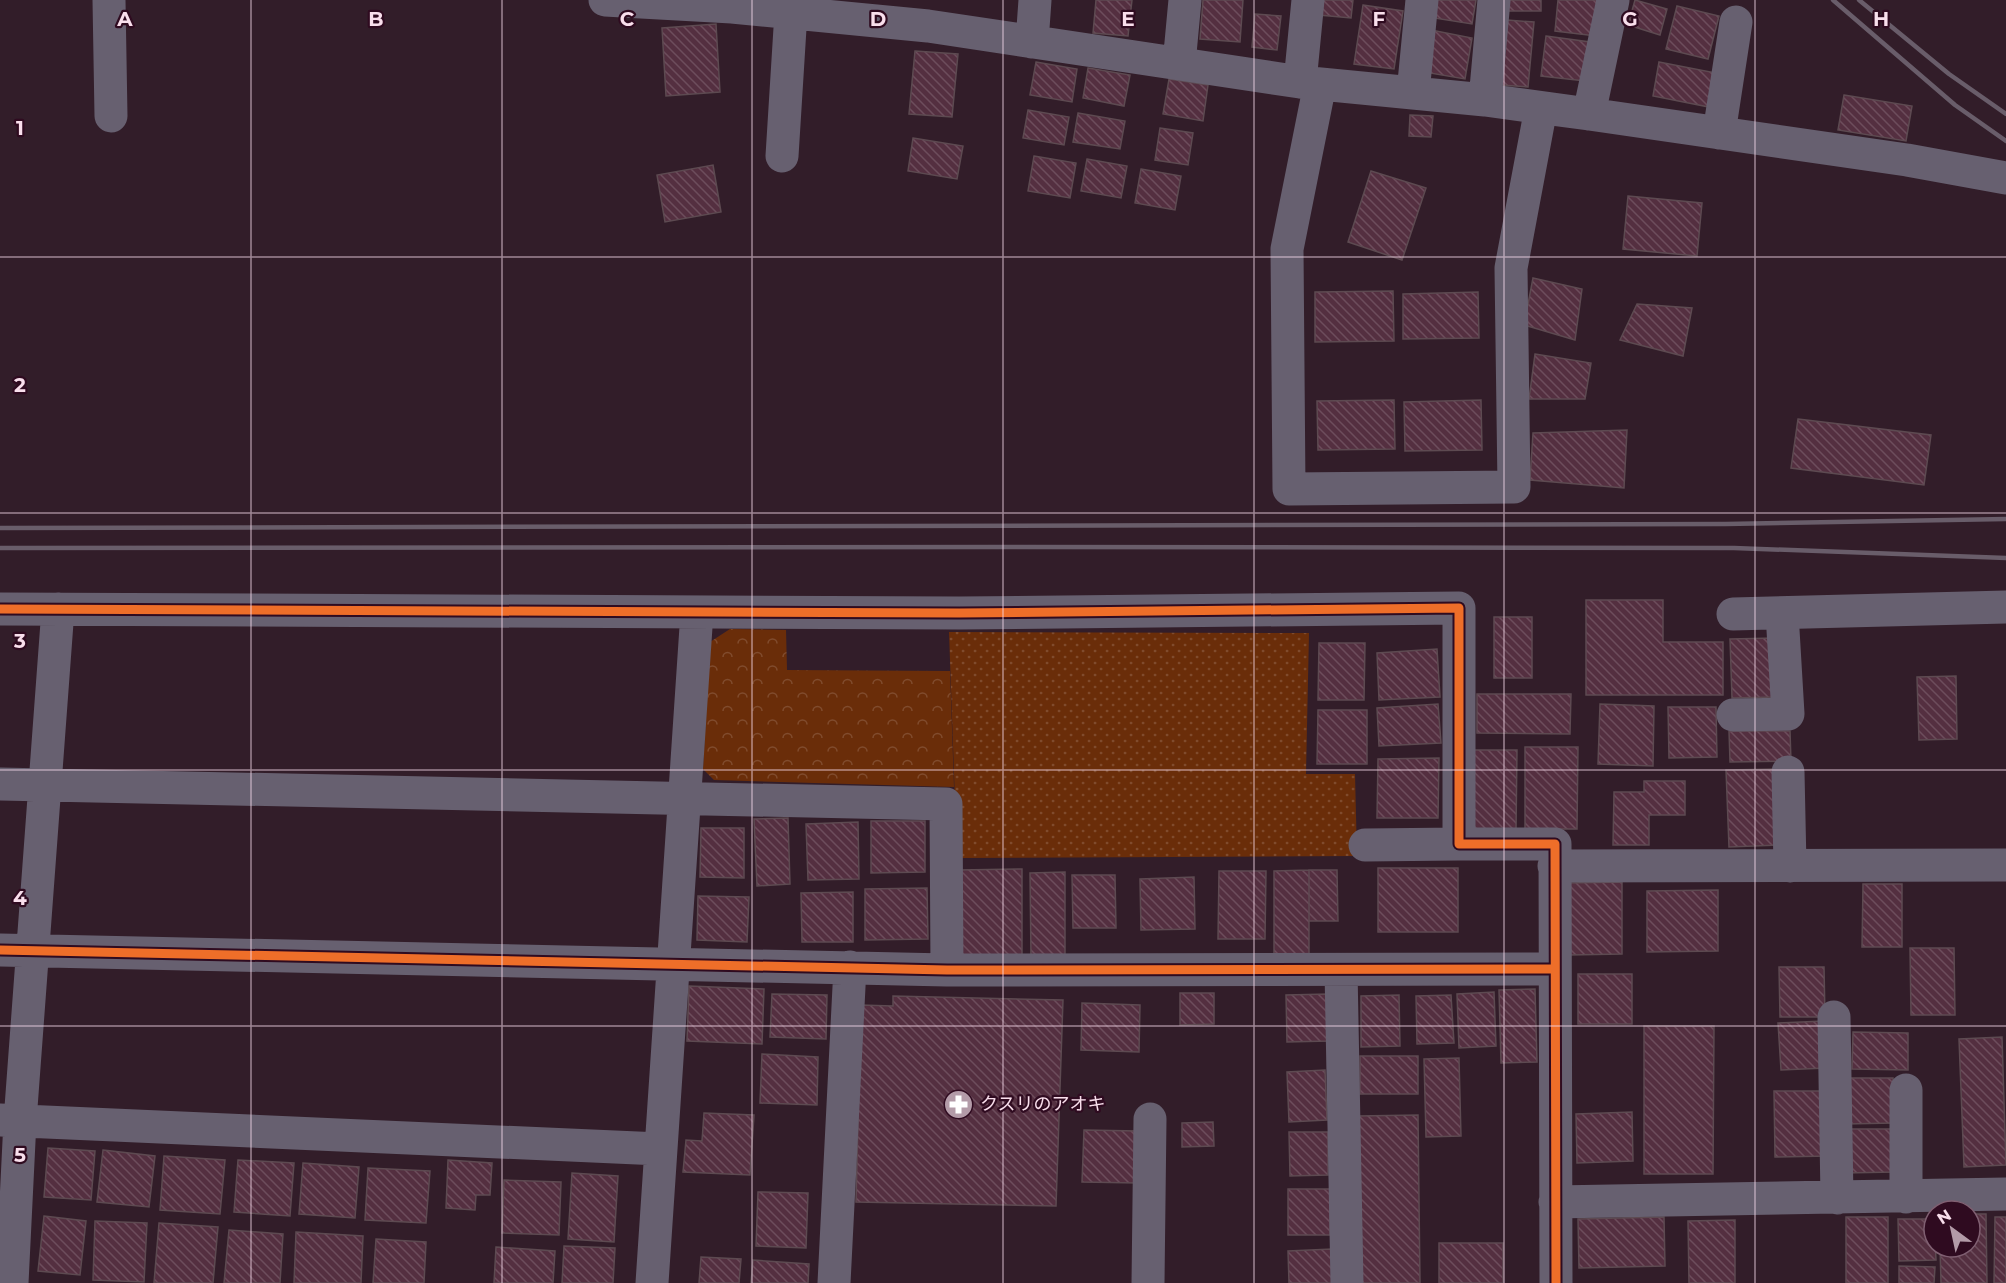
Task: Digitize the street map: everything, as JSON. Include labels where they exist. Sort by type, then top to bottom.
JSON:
[{"type":"street","points":[[109,0],[111,116]]},
{"type":"street","points":[[605,0],[791,12],[928,13],[1032,42],[1310,83],[1485,100],[1589,114],[1907,160],[2006,178]]},
{"type":"street","points":[[1032,42],[1035,0]]},
{"type":"street","points":[[1179,64],[1185,0]]},
{"type":"street","points":[[1308,0],[1310,83],[1287,249],[1289,489],[1514,487],[1511,268],[1541,108]]},
{"type":"street","points":[[1413,93],[1422,0]]},
{"type":"street","points":[[1485,100],[1494,0]]},
{"type":"street","points":[[1589,114],[1613,0]]},
{"type":"street","points":[[782,156],[791,12]]},
{"type":"street","points":[[1719,133],[1736,22]]},
{"type":"street","points":[[1733,614],[2006,607]]},
{"type":"street","points":[[0,609],[971,613],[1459,608],[1460,844]]},
{"type":"street","points":[[12,1283],[10,1120],[34,951],[58,609]]},
{"type":"street","points":[[652,1283],[697,612]]},
{"type":"street","points":[[1733,715],[1788,714],[1782,613]]},
{"type":"street","points":[[1788,772],[1790,866]]},
{"type":"street","points":[[0,784],[946,804],[947,970]]},
{"type":"street","points":[[1365,845],[1555,844],[1556,1283]]},
{"type":"street","points":[[1554,866],[2006,866]]},
{"type":"street","points":[[0,950],[947,970],[1555,969]]},
{"type":"street","points":[[834,1283],[850,967]]},
{"type":"street","points":[[1341,970],[1347,1283]]},
{"type":"street","points":[[1834,1017],[1837,1198]]},
{"type":"street","points":[[1906,1090],[1906,1197]]},
{"type":"street","points":[[1148,1283],[1150,1119]]},
{"type":"street","points":[[10,1120],[660,1149]]},
{"type":"street","points":[[1555,1202],[2006,1194]]},
{"type":"green space","points":[[730,629],[786,630],[787,670],[950,671],[954,787],[714,780],[703,769],[710,642]]},
{"type":"green space","points":[[949,632],[1309,633],[1306,774],[1355,774],[1357,856],[957,858]]},
{"type":"building","points":[[1096,0],[1132,0],[1128,36],[1093,33]]},
{"type":"building","points":[[1203,0],[1243,0],[1240,42],[1200,39]]},
{"type":"building","points":[[1320,0],[1353,0],[1351,18],[1319,15]]},
{"type":"building","points":[[1437,0],[1476,0],[1472,24],[1434,18]]},
{"type":"building","points":[[1506,0],[1541,0],[1541,11],[1506,11]]},
{"type":"building","points":[[1558,0],[1600,0],[1596,36],[1555,31]]},
{"type":"building","points":[[1635,0],[1667,9],[1660,35],[1628,25]]},
{"type":"building","points":[[1363,5],[1403,11],[1394,69],[1354,64]]},
{"type":"building","points":[[1677,6],[1719,16],[1708,59],[1666,49]]},
{"type":"building","points":[[1255,14],[1281,16],[1277,50],[1252,47]]},
{"type":"building","points":[[1507,20],[1534,22],[1528,87],[1501,85]]},
{"type":"building","points":[[716,24],[720,92],[666,96],[662,28]]},
{"type":"building","points":[[1431,30],[1472,38],[1465,79],[1424,72]]},
{"type":"building","points":[[1546,36],[1590,42],[1585,81],[1541,76]]},
{"type":"building","points":[[915,51],[958,54],[952,117],[909,114]]},
{"type":"building","points":[[1036,62],[1077,69],[1072,102],[1030,95]]},
{"type":"building","points":[[1659,62],[1716,73],[1709,107],[1653,96]]},
{"type":"building","points":[[1088,68],[1130,75],[1124,106],[1083,98]]},
{"type":"building","points":[[1169,79],[1208,85],[1203,121],[1163,114]]},
{"type":"building","points":[[1844,95],[1912,106],[1906,141],[1838,130]]},
{"type":"building","points":[[1028,110],[1069,117],[1064,145],[1023,138]]},
{"type":"building","points":[[1078,113],[1125,121],[1120,149],[1073,142]]},
{"type":"building","points":[[1410,115],[1433,116],[1431,137],[1409,136]]},
{"type":"building","points":[[1160,128],[1193,133],[1188,165],[1155,160]]},
{"type":"building","points":[[913,138],[963,146],[957,179],[908,171]]},
{"type":"building","points":[[1034,156],[1076,163],[1070,198],[1028,191]]},
{"type":"building","points":[[1087,159],[1127,166],[1121,198],[1081,191]]},
{"type":"building","points":[[713,165],[721,212],[665,222],[657,175]]},
{"type":"building","points":[[1141,169],[1181,176],[1175,210],[1135,203]]},
{"type":"building","points":[[1371,171],[1426,188],[1402,260],[1348,242]]},
{"type":"building","points":[[1628,196],[1702,203],[1697,256],[1623,249]]},
{"type":"building","points":[[1533,278],[1582,289],[1575,340],[1524,325]]},
{"type":"building","points":[[1393,291],[1394,341],[1315,342],[1315,292]]},
{"type":"building","points":[[1478,292],[1479,338],[1403,339],[1403,294]]},
{"type":"building","points":[[1637,304],[1692,308],[1683,356],[1620,340]]},
{"type":"building","points":[[1535,354],[1591,363],[1585,399],[1529,399]]},
{"type":"building","points":[[1394,400],[1395,449],[1318,450],[1317,401]]},
{"type":"building","points":[[1481,400],[1482,450],[1405,451],[1404,402]]},
{"type":"building","points":[[1798,419],[1931,435],[1924,485],[1791,468]]},
{"type":"building","points":[[1627,430],[1624,488],[1530,480],[1533,433]]},
{"type":"building","points":[[1586,600],[1663,600],[1663,642],[1723,642],[1723,695],[1586,695]]},
{"type":"building","points":[[1494,617],[1532,617],[1532,678],[1494,678]]},
{"type":"building","points":[[1775,638],[1776,697],[1732,698],[1730,639]]},
{"type":"building","points":[[1319,643],[1365,643],[1364,700],[1318,700]]},
{"type":"building","points":[[1437,649],[1440,697],[1379,700],[1377,653]]},
{"type":"building","points":[[1956,676],[1957,739],[1919,740],[1917,677]]},
{"type":"building","points":[[1477,694],[1571,694],[1570,734],[1477,733]]},
{"type":"building","points":[[1438,704],[1441,743],[1379,746],[1377,708]]},
{"type":"building","points":[[1600,704],[1654,706],[1653,766],[1598,764]]},
{"type":"building","points":[[1668,707],[1716,707],[1717,757],[1669,758]]},
{"type":"building","points":[[1318,710],[1367,710],[1367,764],[1317,764]]},
{"type":"building","points":[[1729,731],[1790,731],[1791,761],[1730,762]]},
{"type":"building","points":[[1525,747],[1578,747],[1577,829],[1525,829]]},
{"type":"building","points":[[1473,750],[1517,750],[1516,832],[1472,832]]},
{"type":"building","points":[[1439,758],[1438,818],[1377,818],[1378,759]]},
{"type":"building","points":[[1776,769],[1779,845],[1729,847],[1726,770]]},
{"type":"building","points":[[1644,781],[1685,781],[1685,815],[1649,815],[1649,845],[1613,845],[1614,792],[1644,792]]},
{"type":"building","points":[[788,818],[790,884],[757,886],[754,819]]},
{"type":"building","points":[[871,821],[925,821],[925,872],[871,873]]},
{"type":"building","points":[[858,822],[859,879],[808,880],[806,824]]},
{"type":"building","points":[[701,828],[744,828],[744,878],[700,877]]},
{"type":"building","points":[[1378,868],[1458,868],[1458,932],[1378,932]]},
{"type":"building","points":[[1022,869],[1022,959],[959,959],[959,870]]},
{"type":"building","points":[[1309,870],[1309,955],[1274,955],[1274,871]]},
{"type":"building","points":[[1309,870],[1337,870],[1338,921],[1309,921]]},
{"type":"building","points":[[1219,871],[1266,871],[1265,939],[1218,939]]},
{"type":"building","points":[[1065,872],[1065,959],[1031,959],[1030,873]]},
{"type":"building","points":[[1072,875],[1115,875],[1116,928],[1073,928]]},
{"type":"building","points":[[1194,877],[1195,929],[1141,930],[1140,879]]},
{"type":"building","points":[[1622,882],[1622,954],[1569,955],[1568,883]]},
{"type":"building","points":[[1863,884],[1902,884],[1902,947],[1862,947]]},
{"type":"building","points":[[927,888],[928,939],[865,940],[865,889]]},
{"type":"building","points":[[1718,890],[1718,951],[1647,952],[1647,891]]},
{"type":"building","points":[[853,892],[853,942],[802,942],[801,893]]},
{"type":"building","points":[[698,896],[749,897],[747,942],[697,940]]},
{"type":"building","points":[[1910,948],[1954,948],[1955,1015],[1911,1015]]},
{"type":"building","points":[[1779,967],[1824,967],[1825,1017],[1780,1017]]},
{"type":"building","points":[[1578,974],[1632,974],[1632,1024],[1578,1024]]},
{"type":"building","points":[[689,986],[764,989],[762,1044],[687,1041]]},
{"type":"building","points":[[1535,989],[1537,1062],[1501,1063],[1499,990]]},
{"type":"building","points":[[1494,992],[1496,1046],[1459,1048],[1457,994]]},
{"type":"building","points":[[1180,993],[1214,993],[1214,1024],[1180,1025]]},
{"type":"building","points":[[772,994],[827,995],[826,1039],[770,1037]]},
{"type":"building","points":[[1328,994],[1329,1041],[1287,1042],[1286,995]]},
{"type":"building","points":[[1399,995],[1400,1046],[1361,1047],[1361,996]]},
{"type":"building","points":[[1451,995],[1454,1043],[1417,1044],[1416,996]]},
{"type":"building","name":"クスリのアオキ","points":[[893,996],[1063,1000],[1056,1206],[856,1202],[861,1005],[893,1006]]},
{"type":"building","points":[[1082,1003],[1140,1005],[1139,1052],[1081,1050]]},
{"type":"building","points":[[1824,1021],[1826,1068],[1781,1070],[1778,1023]]},
{"type":"building","points":[[1644,1026],[1714,1026],[1713,1174],[1644,1174]]},
{"type":"building","points":[[1853,1032],[1908,1033],[1908,1070],[1852,1069]]},
{"type":"building","points":[[2002,1037],[2006,1165],[1964,1167],[1959,1039]]},
{"type":"building","points":[[762,1054],[818,1057],[817,1105],[760,1103]]},
{"type":"building","points":[[1360,1056],[1418,1056],[1418,1094],[1360,1094]]},
{"type":"building","points":[[1459,1058],[1461,1136],[1426,1137],[1424,1059]]},
{"type":"building","points":[[1325,1070],[1327,1120],[1289,1122],[1287,1072]]},
{"type":"building","points":[[1845,1078],[1893,1078],[1894,1123],[1845,1124]]},
{"type":"building","points":[[1774,1091],[1827,1091],[1828,1156],[1775,1157]]},
{"type":"building","points":[[1632,1112],[1633,1161],[1577,1163],[1576,1114]]},
{"type":"building","points":[[704,1113],[754,1115],[750,1175],[683,1172],[686,1140],[702,1141]]},
{"type":"building","points":[[1418,1115],[1420,1283],[1360,1283],[1358,1116]]},
{"type":"building","points":[[1213,1122],[1214,1146],[1182,1147],[1182,1123]]},
{"type":"building","points":[[1843,1129],[1895,1129],[1895,1172],[1844,1173]]},
{"type":"building","points":[[1084,1130],[1138,1131],[1137,1183],[1082,1182]]},
{"type":"building","points":[[1289,1132],[1328,1132],[1328,1175],[1290,1176]]},
{"type":"building","points":[[48,1148],[95,1151],[91,1200],[44,1197]]},
{"type":"building","points":[[103,1150],[155,1156],[149,1207],[97,1202]]},
{"type":"building","points":[[164,1156],[225,1160],[220,1214],[160,1210]]},
{"type":"building","points":[[238,1160],[294,1163],[290,1216],[234,1212]]},
{"type":"building","points":[[448,1160],[492,1163],[490,1195],[476,1195],[475,1210],[446,1208]]},
{"type":"building","points":[[303,1163],[359,1167],[355,1218],[299,1214]]},
{"type":"building","points":[[368,1168],[430,1171],[426,1223],[365,1220]]},
{"type":"building","points":[[572,1173],[618,1176],[614,1242],[568,1239]]},
{"type":"building","points":[[504,1180],[561,1182],[559,1235],[502,1233]]},
{"type":"building","points":[[1288,1189],[1330,1189],[1330,1235],[1288,1235]]},
{"type":"building","points":[[758,1192],[808,1193],[806,1248],[756,1246]]},
{"type":"building","points":[[1982,1214],[1986,1214],[1987,1283],[1941,1283],[1940,1259],[1982,1259]]},
{"type":"building","points":[[44,1216],[86,1221],[80,1275],[38,1271]]},
{"type":"building","points":[[1664,1217],[1665,1266],[1579,1268],[1578,1219]]},
{"type":"building","points":[[1846,1217],[1888,1217],[1888,1283],[1846,1283]]},
{"type":"building","points":[[1995,1217],[2006,1217],[2006,1283],[1994,1283]]},
{"type":"building","points":[[1898,1219],[1922,1219],[1922,1259],[1936,1260],[1899,1261]]},
{"type":"building","points":[[1735,1220],[1735,1283],[1689,1283],[1688,1221]]},
{"type":"building","points":[[95,1221],[147,1223],[144,1282],[93,1280]]},
{"type":"building","points":[[159,1223],[218,1227],[213,1283],[154,1283]]},
{"type":"building","points":[[229,1230],[283,1234],[280,1283],[224,1283]]},
{"type":"building","points":[[296,1232],[363,1236],[361,1283],[294,1283]]},
{"type":"building","points":[[376,1239],[426,1242],[424,1283],[373,1283]]},
{"type":"building","points":[[1439,1243],[1503,1243],[1503,1283],[1439,1283]]},
{"type":"building","points":[[564,1246],[615,1248],[613,1283],[562,1283]]},
{"type":"building","points":[[496,1247],[555,1251],[553,1283],[494,1283]]},
{"type":"building","points":[[1332,1249],[1333,1283],[1289,1283],[1288,1251]]},
{"type":"building","points":[[701,1257],[741,1259],[739,1283],[699,1283]]},
{"type":"building","points":[[753,1260],[809,1264],[808,1283],[751,1283]]},
{"type":"building","points":[[1899,1266],[1935,1267],[1934,1283],[1899,1283]]},
{"type":"railway","points":[[1833,0],[1955,105],[2006,141]]},
{"type":"railway","points":[[1859,0],[1949,74],[2006,114]]},
{"type":"railway","points":[[0,528],[1726,524],[2006,519]]},
{"type":"railway","points":[[0,548],[1734,548],[2006,558]]},
{"type":"cycle path","points":[[0,609],[959,613],[1459,608],[1459,844],[1555,844],[1556,1283]]},
{"type":"cycle path","points":[[0,950],[947,970],[1555,969]]},
{"type":"place","name":"クスリのアオキ","points":[[959,1104]]}]
